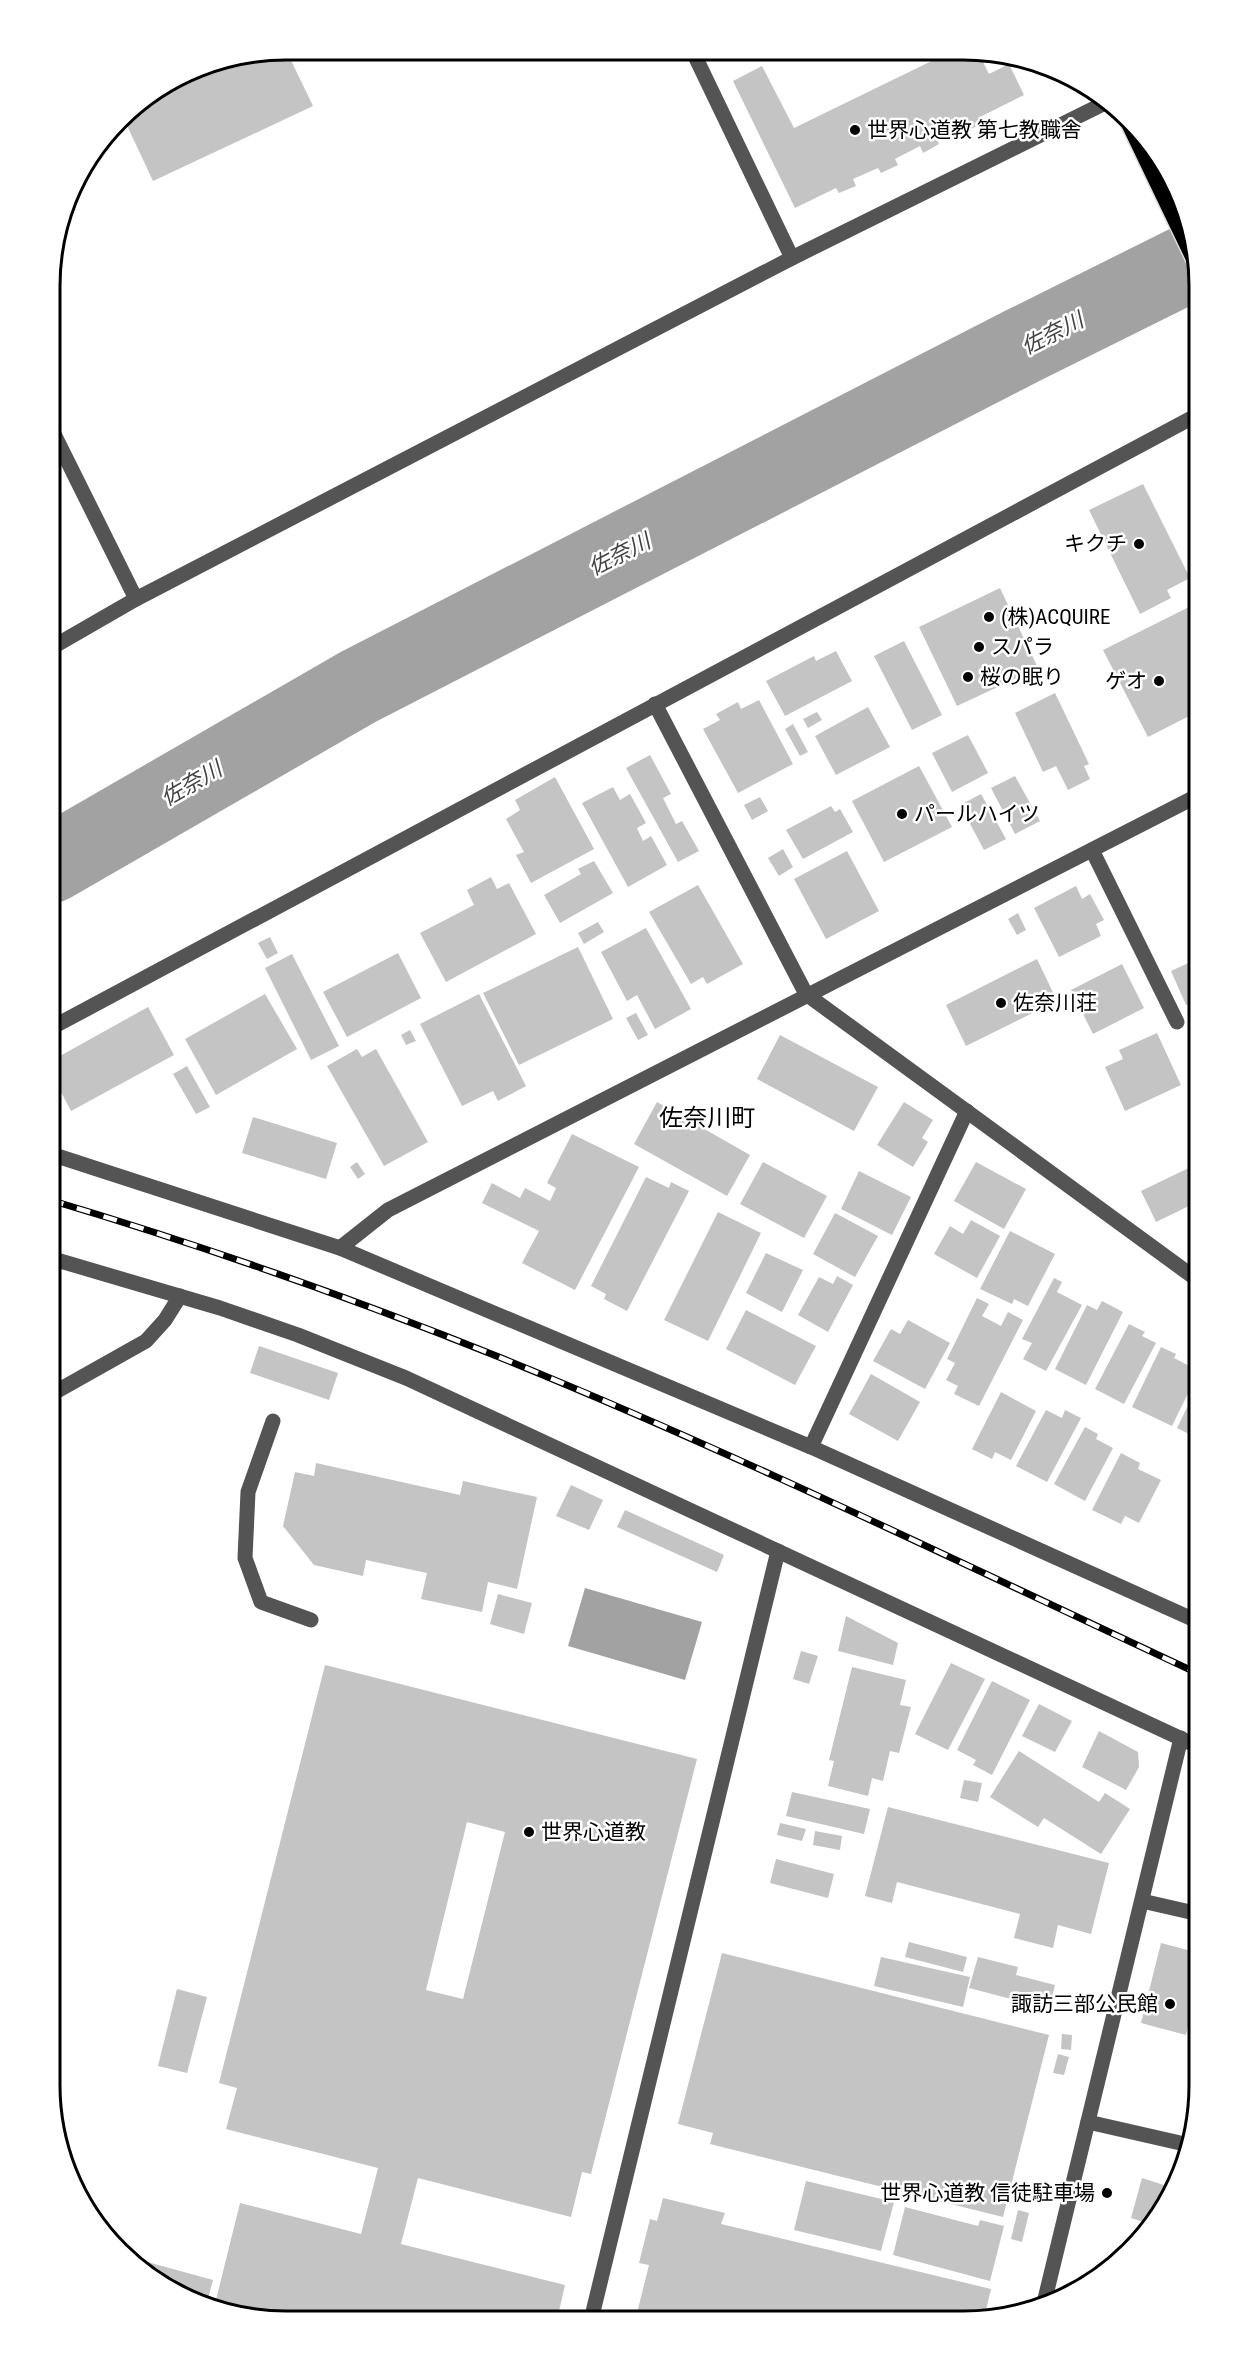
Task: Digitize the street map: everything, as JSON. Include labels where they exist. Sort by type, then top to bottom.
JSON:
[{"type":"main road","points":[[1137,142],[1185,240]]},
{"type":"street","points":[[697,60],[792,258]]},
{"type":"street","points":[[60,643],[136,600],[792,258],[1099,105]]},
{"type":"street","points":[[60,1023],[1189,419]]},
{"type":"street","points":[[60,446],[136,600]]},
{"type":"street","points":[[655,704],[806,994],[1189,1274]]},
{"type":"street","points":[[340,1248],[388,1210],[806,994],[1189,800]]},
{"type":"street","points":[[1092,850],[1177,1022]]},
{"type":"street","points":[[811,1447],[967,1111]]},
{"type":"street","points":[[60,1157],[340,1248],[811,1447],[1189,1617]]},
{"type":"street","points":[[60,1261],[180,1296],[295,1342],[406,1378],[1189,1742]]},
{"type":"street","points":[[60,1389],[146,1341],[165,1320],[180,1296]]},
{"type":"street","points":[[273,1421],[248,1492],[245,1558],[261,1602],[310,1620]]},
{"type":"street","points":[[593,2311],[778,1551]]},
{"type":"street","points":[[1046,2296],[1181,1738]]},
{"type":"street","points":[[1142,1900],[1189,1912]]},
{"type":"street","points":[[1088,2122],[1181,2143]]},
{"type":"shaded area","points":[[585,1588],[702,1622],[685,1680],[568,1646]]},
{"type":"building","points":[[291,60],[313,106],[153,181],[127,125],[137,116],[160,98],[199,77],[242,64]]},
{"type":"building","name":"世界心道教 第七教職舎","points":[[934,60],[982,61],[989,74],[1009,65],[1024,95],[978,118],[981,124],[965,132],[962,125],[936,138],[939,144],[923,153],[920,146],[895,159],[898,165],[881,173],[878,168],[853,179],[856,186],[839,193],[836,188],[795,208],[733,81],[762,66],[794,128]]},
{"type":"building","name":"キクチ","points":[[1143,484],[1189,579],[1167,590],[1171,598],[1140,614],[1089,510]]},
{"type":"building","points":[[1000,588],[1038,668],[957,706],[919,627]]},
{"type":"building","name":"ゲオ","points":[[1189,607],[1189,716],[1148,737],[1103,650]]},
{"type":"building","points":[[904,641],[942,715],[912,730],[874,656]]},
{"type":"building","points":[[836,651],[852,681],[785,716],[766,681],[814,656],[816,661]]},
{"type":"building","points":[[1055,693],[1089,764],[1084,766],[1090,779],[1068,790],[1056,766],[1043,772],[1015,713]]},
{"type":"building","points":[[759,700],[793,764],[738,793],[703,729],[720,720],[716,714],[738,702],[741,709]]},
{"type":"building","points":[[868,707],[890,747],[836,775],[815,736]]},
{"type":"building","points":[[817,712],[822,720],[808,728],[803,719]]},
{"type":"building","points":[[793,724],[808,752],[800,756],[785,729]]},
{"type":"building","points":[[968,735],[988,773],[952,792],[932,753]]},
{"type":"building","points":[[650,755],[671,794],[663,798],[676,824],[682,821],[699,851],[678,862],[626,768]]},
{"type":"building","name":"パールハイツ","points":[[919,766],[952,827],[884,862],[852,801]]},
{"type":"building","points":[[1015,776],[1040,821],[1015,834],[991,788]]},
{"type":"building","points":[[555,777],[594,849],[531,883],[516,855],[524,852],[506,819],[520,810],[515,800]]},
{"type":"building","points":[[613,787],[620,800],[630,794],[646,823],[637,828],[643,841],[651,836],[667,865],[628,887],[582,803]]},
{"type":"building","points":[[981,794],[1006,839],[984,850],[960,805]]},
{"type":"building","points":[[760,797],[768,811],[752,820],[744,805]]},
{"type":"building","points":[[831,806],[835,812],[840,809],[853,832],[803,859],[786,830]]},
{"type":"building","points":[[783,849],[793,867],[779,876],[768,858]]},
{"type":"building","points":[[847,851],[879,911],[826,939],[794,879]]},
{"type":"building","points":[[594,861],[613,893],[560,923],[544,895],[581,874],[578,869]]},
{"type":"building","points":[[491,877],[497,889],[509,883],[536,934],[446,982],[420,933],[474,905],[467,890]]},
{"type":"building","points":[[698,885],[743,964],[707,984],[703,977],[691,984],[649,912]]},
{"type":"building","points":[[1076,886],[1082,899],[1090,894],[1104,920],[1096,924],[1101,936],[1059,957],[1034,908]]},
{"type":"building","points":[[1018,913],[1026,930],[1017,935],[1008,919]]},
{"type":"building","points":[[598,922],[604,932],[584,944],[578,933]]},
{"type":"building","points":[[646,928],[691,1009],[655,1029],[637,995],[627,1001],[601,952]]},
{"type":"building","points":[[270,937],[278,953],[267,959],[258,943]]},
{"type":"building","points":[[578,947],[613,1019],[519,1065],[483,993]]},
{"type":"building","points":[[398,953],[421,998],[347,1037],[323,992]]},
{"type":"building","points":[[292,954],[339,1046],[311,1060],[265,968]]},
{"type":"building","name":"佐奈川荘","points":[[1037,959],[1057,1001],[966,1046],[946,1005]]},
{"type":"building","points":[[1189,963],[1189,1004],[1186,1005],[1171,971]]},
{"type":"building","points":[[1122,964],[1144,1008],[1093,1034],[1071,990]]},
{"type":"building","points":[[265,994],[297,1049],[216,1095],[185,1039]]},
{"type":"building","points":[[479,994],[526,1086],[498,1101],[493,1091],[462,1106],[420,1024]]},
{"type":"building","points":[[148,1007],[174,1055],[71,1111],[60,1090],[60,1056]]},
{"type":"building","points":[[636,1013],[648,1035],[638,1040],[626,1018]]},
{"type":"building","points":[[410,1030],[416,1041],[406,1045],[401,1035]]},
{"type":"building","points":[[1157,1033],[1181,1085],[1125,1111],[1105,1067],[1123,1059],[1119,1050]]},
{"type":"building","points":[[780,1035],[878,1087],[854,1131],[757,1079]]},
{"type":"building","points":[[357,1049],[362,1057],[376,1049],[428,1142],[384,1166],[327,1066]]},
{"type":"building","points":[[187,1066],[210,1107],[196,1114],[173,1074]]},
{"type":"building","points":[[657,1102],[750,1155],[727,1196],[634,1144]]},
{"type":"building","points":[[904,1102],[933,1120],[922,1138],[928,1142],[913,1167],[877,1145]]},
{"type":"building","points":[[253,1117],[337,1143],[326,1179],[242,1153]]},
{"type":"building","points":[[572,1134],[639,1167],[575,1290],[522,1263],[539,1231],[482,1203],[492,1183],[520,1198],[525,1188],[550,1201],[556,1188],[547,1183]]},
{"type":"building","points":[[357,1162],[365,1174],[358,1179],[350,1167]]},
{"type":"building","points":[[763,1162],[827,1196],[804,1238],[740,1204]]},
{"type":"building","points":[[976,1162],[1026,1189],[1004,1229],[954,1201]]},
{"type":"building","points":[[1189,1168],[1189,1206],[1156,1222],[1141,1191]]},
{"type":"building","points":[[859,1171],[911,1197],[892,1235],[841,1209]]},
{"type":"building","points":[[646,1177],[669,1188],[671,1182],[689,1191],[627,1311],[604,1299],[606,1294],[591,1286]]},
{"type":"building","points":[[718,1212],[761,1233],[708,1341],[664,1320]]},
{"type":"building","points":[[835,1213],[878,1236],[855,1277],[813,1254]]},
{"type":"building","points":[[971,1220],[1000,1236],[977,1278],[934,1254],[950,1226],[963,1234]]},
{"type":"building","points":[[1010,1231],[1055,1254],[1028,1306],[1014,1299],[1012,1304],[980,1289]]},
{"type":"building","points":[[766,1253],[803,1270],[782,1312],[746,1293]]},
{"type":"building","points":[[837,1276],[853,1285],[828,1332],[798,1315],[819,1277],[833,1284]]},
{"type":"building","points":[[1054,1278],[1062,1282],[1057,1292],[1082,1305],[1046,1371],[1023,1359],[1032,1343],[1022,1339]]},
{"type":"building","points":[[977,1298],[989,1304],[982,1316],[1001,1326],[1008,1312],[1023,1320],[979,1406],[954,1394],[958,1386],[946,1380],[955,1363],[947,1359]]},
{"type":"building","points":[[1102,1301],[1123,1312],[1086,1385],[1055,1369],[1087,1305],[1097,1310]]},
{"type":"building","points":[[746,1310],[816,1346],[795,1385],[726,1349]]},
{"type":"building","points":[[908,1320],[950,1343],[925,1389],[873,1361],[891,1329],[900,1334]]},
{"type":"building","points":[[1129,1324],[1145,1332],[1142,1336],[1156,1343],[1124,1404],[1095,1389]]},
{"type":"building","points":[[259,1346],[338,1373],[329,1400],[250,1373]]},
{"type":"building","points":[[1161,1347],[1176,1354],[1174,1358],[1189,1366],[1189,1391],[1172,1426],[1132,1407]]},
{"type":"building","points":[[871,1374],[920,1402],[898,1441],[849,1414]]},
{"type":"building","points":[[1001,1392],[1036,1411],[1011,1460],[995,1452],[992,1459],[972,1449]]},
{"type":"building","points":[[1189,1403],[1189,1434],[1177,1428]]},
{"type":"building","points":[[1046,1410],[1062,1418],[1065,1410],[1081,1418],[1047,1482],[1016,1466]]},
{"type":"building","points":[[1085,1427],[1098,1434],[1096,1439],[1113,1448],[1085,1501],[1054,1484]]},
{"type":"building","points":[[1121,1453],[1140,1463],[1138,1469],[1161,1480],[1139,1523],[1125,1516],[1121,1524],[1092,1510]]},
{"type":"building","points":[[316,1463],[460,1495],[463,1481],[537,1497],[517,1589],[488,1582],[482,1612],[421,1599],[427,1573],[366,1560],[363,1576],[314,1565],[283,1526],[295,1472],[314,1476]]},
{"type":"building","points":[[571,1485],[603,1500],[589,1530],[556,1516]]},
{"type":"building","points":[[625,1510],[724,1555],[717,1572],[617,1527]]},
{"type":"building","points":[[498,1594],[532,1603],[524,1634],[490,1624]]},
{"type":"building","points":[[846,1616],[898,1643],[893,1665],[838,1651]]},
{"type":"building","points":[[801,1651],[818,1656],[809,1684],[793,1679]]},
{"type":"building","points":[[951,1663],[985,1679],[948,1750],[915,1734]]},
{"type":"building","points":[[325,1665],[697,1759],[591,2174],[582,2172],[571,2217],[418,2178],[401,2244],[565,2285],[559,2311],[271,2311],[242,2307],[216,2300],[240,2203],[361,2234],[378,2168],[226,2129],[237,2088],[219,2083]],"holes":[[[467,1822],[505,1832],[463,1999],[426,1990]]]},
{"type":"building","points":[[852,1667],[906,1680],[900,1705],[911,1707],[899,1753],[890,1751],[883,1781],[872,1778],[868,1796],[828,1786],[834,1761],[829,1760]]},
{"type":"building","points":[[992,1681],[1030,1700],[992,1775],[973,1765],[976,1760],[957,1750]]},
{"type":"building","points":[[1039,1704],[1072,1721],[1055,1752],[1022,1736]]},
{"type":"building","points":[[1099,1731],[1138,1752],[1139,1767],[1126,1790],[1082,1767]]},
{"type":"building","points":[[1019,1751],[1099,1802],[1105,1793],[1130,1809],[1101,1854],[1044,1818],[1038,1827],[990,1797]]},
{"type":"building","points":[[964,1780],[982,1783],[978,1802],[960,1798]]},
{"type":"building","points":[[792,1792],[870,1809],[864,1834],[786,1816]]},
{"type":"building","points":[[888,1807],[1109,1863],[1091,1934],[1058,1925],[1053,1948],[1014,1938],[1020,1914],[897,1882],[892,1903],[865,1896]]},
{"type":"building","points":[[780,1823],[806,1829],[802,1841],[777,1835]]},
{"type":"building","points":[[815,1831],[842,1836],[840,1850],[813,1845]]},
{"type":"building","points":[[776,1859],[834,1874],[828,1898],[770,1883]]},
{"type":"building","points":[[909,1942],[967,1957],[963,1972],[905,1957]]},
{"type":"building","name":"諏訪三部公民館","points":[[1161,1943],[1189,1950],[1189,2024],[1186,2035],[1141,2023]]},
{"type":"building","points":[[722,1953],[1049,2035],[1003,2217],[710,2144],[713,2133],[678,2124]]},
{"type":"building","points":[[881,1957],[970,1977],[963,2007],[874,1986]]},
{"type":"building","points":[[978,1957],[1018,1967],[1016,1975],[1055,1985],[1049,2009],[969,1988]]},
{"type":"building","points":[[177,1989],[207,1997],[187,2073],[158,2066]]},
{"type":"building","points":[[1062,2034],[1072,2035],[1071,2050],[1061,2049]]},
{"type":"building","points":[[1058,2054],[1069,2057],[1064,2075],[1053,2073]]},
{"type":"building","points":[[1142,2178],[1166,2186],[1143,2222],[1131,2218]]},
{"type":"building","points":[[806,2181],[894,2202],[881,2251],[794,2230]]},
{"type":"building","points":[[663,2198],[725,2213],[721,2224],[991,2289],[986,2310],[978,2311],[638,2311],[649,2265],[639,2263],[650,2219],[657,2221]]},
{"type":"building","points":[[905,2207],[978,2226],[980,2220],[1004,2226],[990,2281],[893,2255]]},
{"type":"building","points":[[1018,2210],[1029,2213],[1022,2242],[1011,2239]]},
{"type":"building","points":[[145,2261],[213,2280],[208,2297],[173,2281]]},
{"type":"waterway","name":"佐奈川","points":[[60,859],[358,687],[1024,345],[1188,263]]},
{"type":"railway","points":[[60,1203],[276,1273],[499,1357],[763,1471],[1189,1669]]},
{"type":"place","name":"世界心道教 第七教職舎","points":[[855,130]]},
{"type":"place","name":"キクチ","points":[[1139,544]]},
{"type":"place","name":"(株)ACQUIRE","points":[[989,617]]},
{"type":"place","name":"スパラ","points":[[979,647]]},
{"type":"place","name":"桜の眠り","points":[[968,677]]},
{"type":"place","name":"ゲオ","points":[[1159,681]]},
{"type":"place","name":"パールハイツ","points":[[902,814]]},
{"type":"place","name":"佐奈川荘","points":[[1001,1003]]},
{"type":"place","name":"世界心道教","points":[[529,1832]]},
{"type":"place","name":"諏訪三部公民館","points":[[1170,2004]]},
{"type":"place","name":"世界心道教 信徒駐車場","points":[[1107,2193]]},
{"type":"district","name":"佐奈川町","points":[[707,1118]]}]
